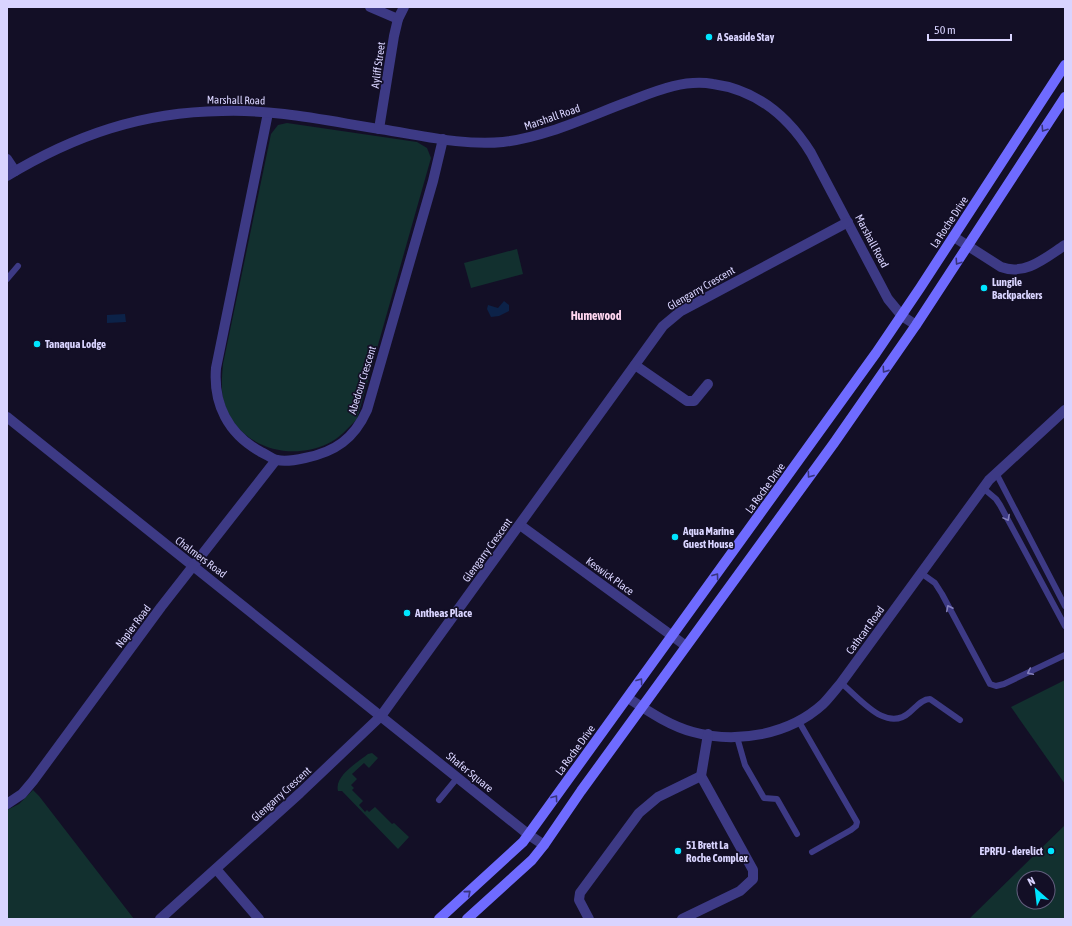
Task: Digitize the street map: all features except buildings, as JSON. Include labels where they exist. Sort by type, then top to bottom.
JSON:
[{"type":"street","points":[[370,7],[398,19]]},
{"type":"street","name":"Ayliff Street","points":[[379,129],[398,19],[404,7]]},
{"type":"street","name":"La Roche Drive","points":[[439,919],[512,854],[529,835],[902,316],[1065,65]]},
{"type":"street","name":"Marshall Road","points":[[11,173],[59,147],[99,131],[132,121],[175,114],[223,110],[268,113],[443,139],[480,143],[522,139],[546,133],[664,88],[699,82],[714,84],[755,97],[785,118],[797,131],[811,153],[888,299],[902,316],[916,326]]},
{"type":"street","points":[[467,919],[532,860],[544,845],[581,791],[916,326],[1065,96]]},
{"type":"street","points":[[268,113],[217,361],[215,383],[222,413],[231,428],[253,447],[276,460]]},
{"type":"street","name":"Abedour Crescent","points":[[276,460],[293,460],[323,454],[344,442],[360,424],[367,410],[412,255],[443,139]]},
{"type":"street","points":[[7,159],[11,173]]},
{"type":"street","name":"Glengarry Crescent","points":[[160,919],[300,793],[381,716],[663,326],[681,311],[848,222]]},
{"type":"street","points":[[954,237],[968,247],[1009,270],[1026,269],[1065,245]]},
{"type":"street","points":[[635,365],[687,401],[694,401],[708,384]]},
{"type":"street","name":"Cathcart Road","points":[[628,698],[642,708],[674,726],[693,732],[737,737],[761,734],[783,728],[807,716],[823,704],[841,684],[983,488],[996,473],[1065,410]]},
{"type":"street","name":"Chalmers Road","points":[[7,417],[381,716]]},
{"type":"street","name":"Napier Road","points":[[7,804],[22,794],[34,781],[88,706],[276,460]]},
{"type":"street","name":"Keswick Place","points":[[520,525],[686,646]]},
{"type":"street","name":"Shafer Square","points":[[381,716],[529,835],[544,845]]},
{"type":"street","points":[[682,919],[740,891],[754,879],[753,870],[701,776],[708,734]]},
{"type":"street","points":[[589,919],[579,900],[580,893],[635,819],[652,801],[701,776]]},
{"type":"street","points":[[216,869],[259,919]]},
{"type":"lane","points":[[7,279],[18,266]]},
{"type":"lane","points":[[996,473],[1065,606]]},
{"type":"lane","points":[[983,488],[996,499],[1000,505],[1065,626]]},
{"type":"lane","points":[[921,573],[935,583],[942,594],[990,684],[996,686],[1004,684],[1065,655]]},
{"type":"lane","points":[[841,684],[877,714],[886,718],[896,720],[908,715],[923,701],[930,699],[960,720]]},
{"type":"lane","points":[[798,720],[857,822],[856,826],[851,830],[812,852]]},
{"type":"lane","points":[[737,737],[745,766],[764,798],[777,799],[797,834]]},
{"type":"lane","points":[[439,800],[458,777]]},
{"type":"green space","points":[[287,123],[417,142],[427,148],[431,158],[357,419],[343,433],[331,442],[311,449],[295,451],[279,450],[263,445],[249,438],[238,427],[229,414],[223,398],[222,385],[223,364],[271,134],[278,125]]},
{"type":"green space","points":[[517,249],[523,274],[471,288],[464,263]]},
{"type":"green space","points":[[1065,680],[1065,784],[1011,707]]},
{"type":"green space","points":[[372,753],[378,758],[369,768],[364,763],[352,774],[357,779],[351,785],[354,788],[352,790],[363,801],[359,805],[365,812],[367,810],[369,812],[375,807],[392,824],[394,823],[409,837],[398,849],[342,791],[338,791],[338,785],[343,775],[368,754]]},
{"type":"green space","points":[[33,790],[134,919],[7,919],[7,810],[19,804]]},
{"type":"green space","name":"EPRFU - derelict","points":[[1065,825],[1065,919],[969,919],[1016,873],[1016,910],[1056,910],[1056,870],[1019,870]]},
{"type":"water","points":[[504,301],[509,305],[509,311],[499,316],[491,317],[487,309],[488,305],[498,308]]},
{"type":"water","points":[[125,314],[126,322],[107,323],[107,315]]},
{"type":"place","name":"A Seaside Stay","points":[[709,37]]},
{"type":"place","name":"Lungile Backpackers","points":[[984,288]]},
{"type":"place","name":"Tanaqua Lodge","points":[[37,344]]},
{"type":"place","name":"Aqua Marine Guest House","points":[[675,537]]},
{"type":"place","name":"Antheas Place","points":[[407,613]]},
{"type":"place","name":"51 Brett La Roche Complex","points":[[678,851]]},
{"type":"place","name":"EPRFU - derelict","points":[[1051,851]]},
{"type":"district","name":"Humewood","points":[[596,316]]}]
